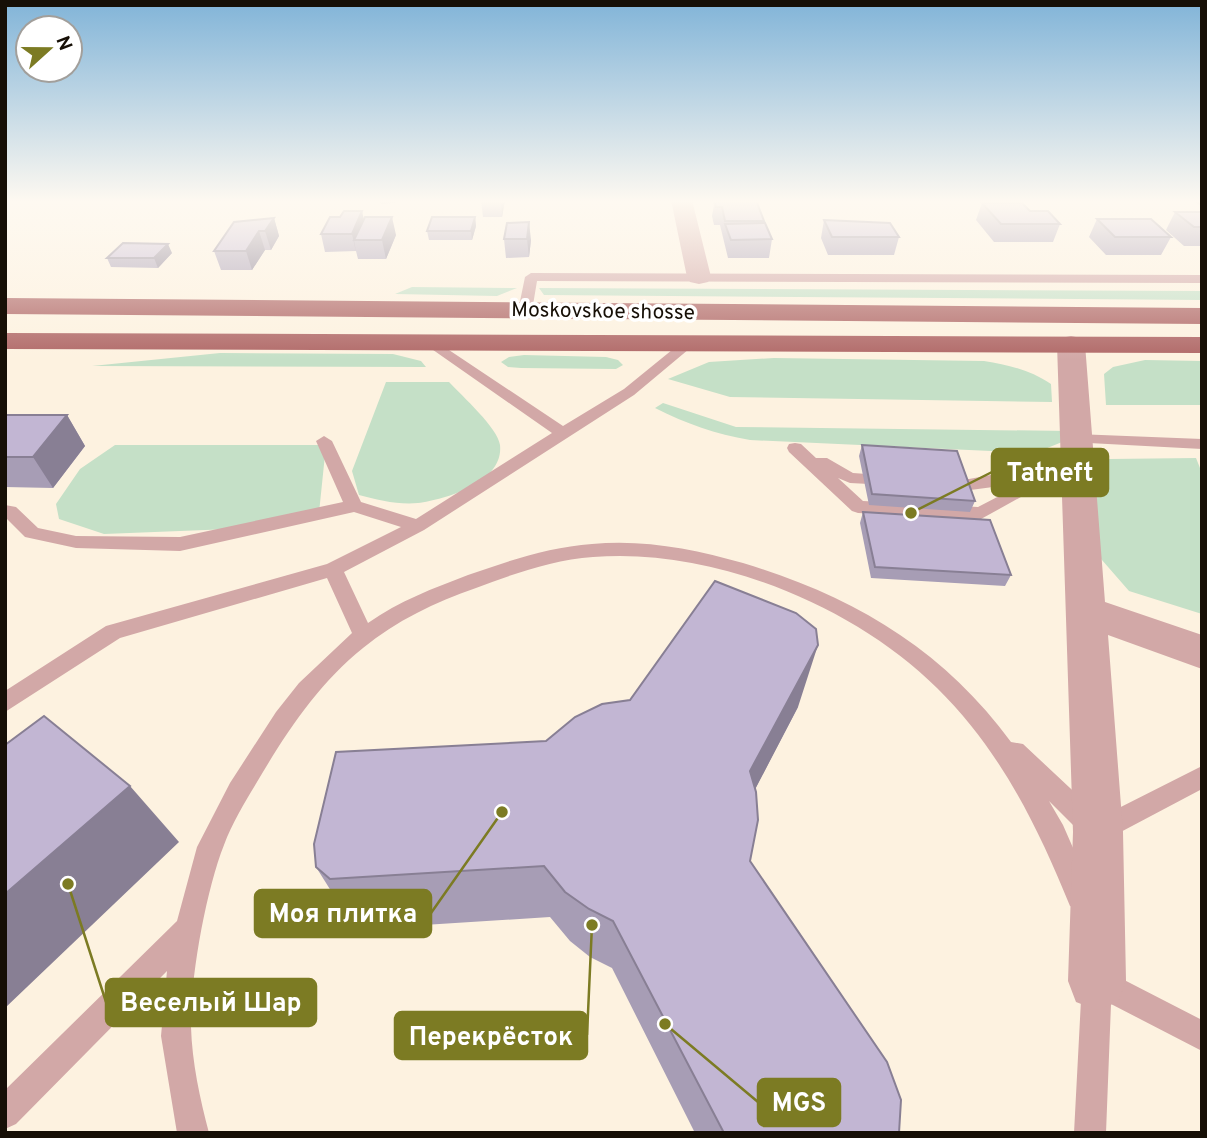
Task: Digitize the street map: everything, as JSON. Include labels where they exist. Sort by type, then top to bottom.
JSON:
[{"type":"main road","name":"Moskovskoe shosse","points":[[5,306],[1202,316]]},
{"type":"main road","name":"Moskovskoe shosse","points":[[5,324],[1202,331]]},
{"type":"main road","name":"Moskovskoe shosse","points":[[5,341],[1202,345]]},
{"type":"street","points":[[693,253],[699,277]]},
{"type":"street","points":[[1071,344],[1098,832],[1097,981]]},
{"type":"street","points":[[1086,611],[1202,652]]},
{"type":"lane","points":[[525,311],[531,277],[1202,279]]},
{"type":"lane","points":[[431,342],[563,433]]},
{"type":"lane","points":[[5,703],[113,632],[333,569],[418,526],[629,392],[688,344]]},
{"type":"lane","points":[[1076,439],[1202,444]]},
{"type":"lane","points":[[324,441],[354,506]]},
{"type":"lane","points":[[903,481],[850,478],[795,448],[858,507],[981,513],[1071,465],[969,485],[929,483]]},
{"type":"lane","points":[[5,511],[10,511],[32,533],[76,542],[180,544],[354,506],[418,526]]},
{"type":"lane","points":[[193,1133],[176,1027],[189,929],[205,859],[237,794],[279,724],[333,659],[386,619],[454,587],[515,567],[575,552],[629,550],[697,558],[762,573],[820,595],[872,624],[926,663],[1098,832],[1202,777]]},
{"type":"lane","points":[[333,569],[364,636]]},
{"type":"lane","points":[[983,720],[1039,802],[1086,912],[1097,981],[1090,1133]]},
{"type":"lane","points":[[5,1113],[189,929]]},
{"type":"lane","points":[[1097,981],[1202,1036]]},
{"type":"green space","points":[[412,287],[517,288],[497,296],[395,294]]},
{"type":"green space","points":[[539,288],[1202,291],[1202,300],[544,295]]},
{"type":"green space","points":[[220,353],[393,354],[421,361],[426,367],[92,366]]},
{"type":"green space","points":[[509,357],[606,357],[618,360],[623,365],[616,369],[521,368],[508,367],[501,362]]},
{"type":"green space","points":[[774,358],[984,361],[1019,369],[1043,379],[1051,384],[1052,402],[730,397],[668,379],[709,362]]},
{"type":"green space","points":[[1145,360],[1202,361],[1202,405],[1106,405],[1104,374],[1113,367]]},
{"type":"green space","points":[[386,382],[449,382],[486,421],[498,438],[499,458],[493,469],[483,479],[458,493],[430,501],[403,503],[359,495],[352,471]]},
{"type":"green space","points":[[663,403],[736,427],[1068,431],[1067,440],[1035,453],[750,440],[701,428],[655,408]]},
{"type":"green space","points":[[115,445],[326,445],[319,513],[278,527],[104,534],[59,519],[56,504],[80,469]]},
{"type":"green space","points":[[1196,458],[1202,473],[1202,614],[1129,591],[1095,552],[1090,468],[1109,459]]},
{"type":"building","points":[[112,253],[159,253],[154,258],[107,258]]},
{"type":"building","points":[[5,415],[67,415],[33,457],[5,457]]},
{"type":"building","points":[[862,445],[957,451],[975,501],[872,494]]},
{"type":"building","points":[[863,512],[990,520],[1011,575],[875,567]]},
{"type":"building","points":[[715,581],[796,613],[816,629],[818,645],[750,771],[756,792],[758,820],[750,861],[887,1062],[901,1100],[899,1133],[724,1133],[613,921],[589,909],[565,892],[544,866],[330,879],[316,867],[314,844],[336,752],[546,741],[575,717],[602,704],[630,700]]},
{"type":"building","points":[[44,716],[130,786],[5,894],[5,745]]},
{"type":"place","name":"Tatneft","points":[[911,513]]},
{"type":"place","name":"Моя плитка","points":[[502,812]]},
{"type":"place","name":"Веселый Шар","points":[[68,884]]},
{"type":"place","name":"Перекрёсток","points":[[592,925]]},
{"type":"place","name":"MGS","points":[[665,1024]]}]
